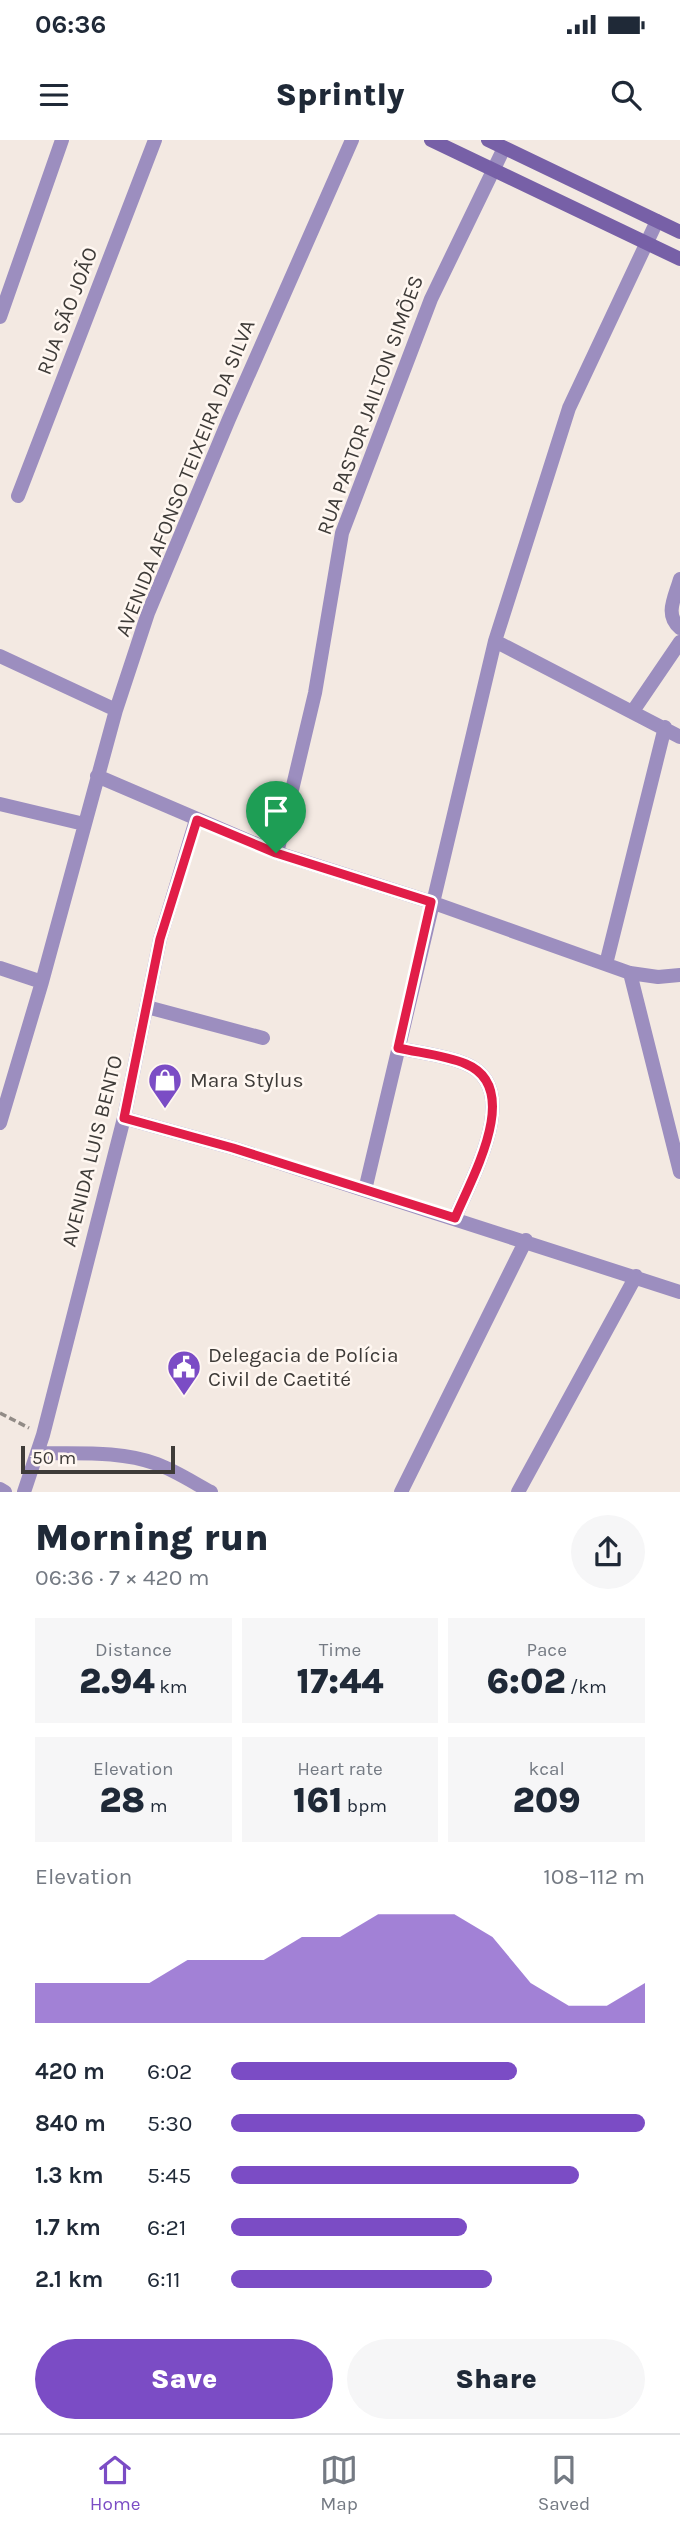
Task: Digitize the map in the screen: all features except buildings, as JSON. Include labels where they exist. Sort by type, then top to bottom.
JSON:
[{"type":"street","points":[[0,317],[62,140]]},
{"type":"street","name":"RUA SÃO JOÃO","points":[[18,496],[155,140]]},
{"type":"street","name":"AVENIDA AFONSO TEIXEIRA DA SILVA","points":[[1,1117],[42,982],[116,710],[162,578],[352,140]]},
{"type":"street","points":[[431,140],[680,259]]},
{"type":"street","points":[[488,140],[680,232]]},
{"type":"street","name":"RUA PASTOR JAILTON SIMÕES","points":[[276,853],[315,693],[342,533],[431,299],[504,148]]},
{"type":"street","points":[[365,1190],[431,902],[495,641],[569,408],[657,221]]},
{"type":"street","points":[[680,579],[671,613],[672,620],[680,628]]},
{"type":"street","points":[[495,641],[680,737]]},
{"type":"street","points":[[633,711],[680,642]]},
{"type":"street","points":[[0,656],[116,710]]},
{"type":"street","points":[[606,964],[664,727]]},
{"type":"street","points":[[97,776],[276,853],[431,902],[630,973],[658,977],[680,975]]},
{"type":"street","points":[[0,804],[84,824]]},
{"type":"street","name":"AVENIDA LUIS BENTO","points":[[24,1492],[43,1434],[124,1118],[160,939],[197,820]]},
{"type":"street","points":[[0,968],[42,982]]},
{"type":"street","points":[[630,973],[680,1172]]},
{"type":"street","points":[[147,1007],[263,1038]]},
{"type":"street","points":[[398,1048],[468,1065],[488,1081],[495,1101],[491,1125],[455,1218]]},
{"type":"street","points":[[124,1118],[233,1148],[526,1240],[680,1292]]},
{"type":"street","points":[[401,1492],[526,1240]]},
{"type":"street","points":[[518,1492],[636,1276]]},
{"type":"street","points":[[37,1453],[96,1454],[140,1460],[158,1465],[211,1492]]},
{"type":"street","points":[[0,1489],[5,1492]]},
{"type":"path","points":[[0,1413],[43,1434]]},
{"type":"place","name":"Mara Stylus","points":[[165,1110]]},
{"type":"place","name":"Delegacia de Polícia Civil de Caetité","points":[[184,1397]]},
{"type":"route","points":[[197,820],[276,853],[431,902],[398,1048],[468,1065],[488,1081],[495,1101],[491,1125],[455,1218],[233,1148],[124,1118],[154,963],[197,820]]}]
